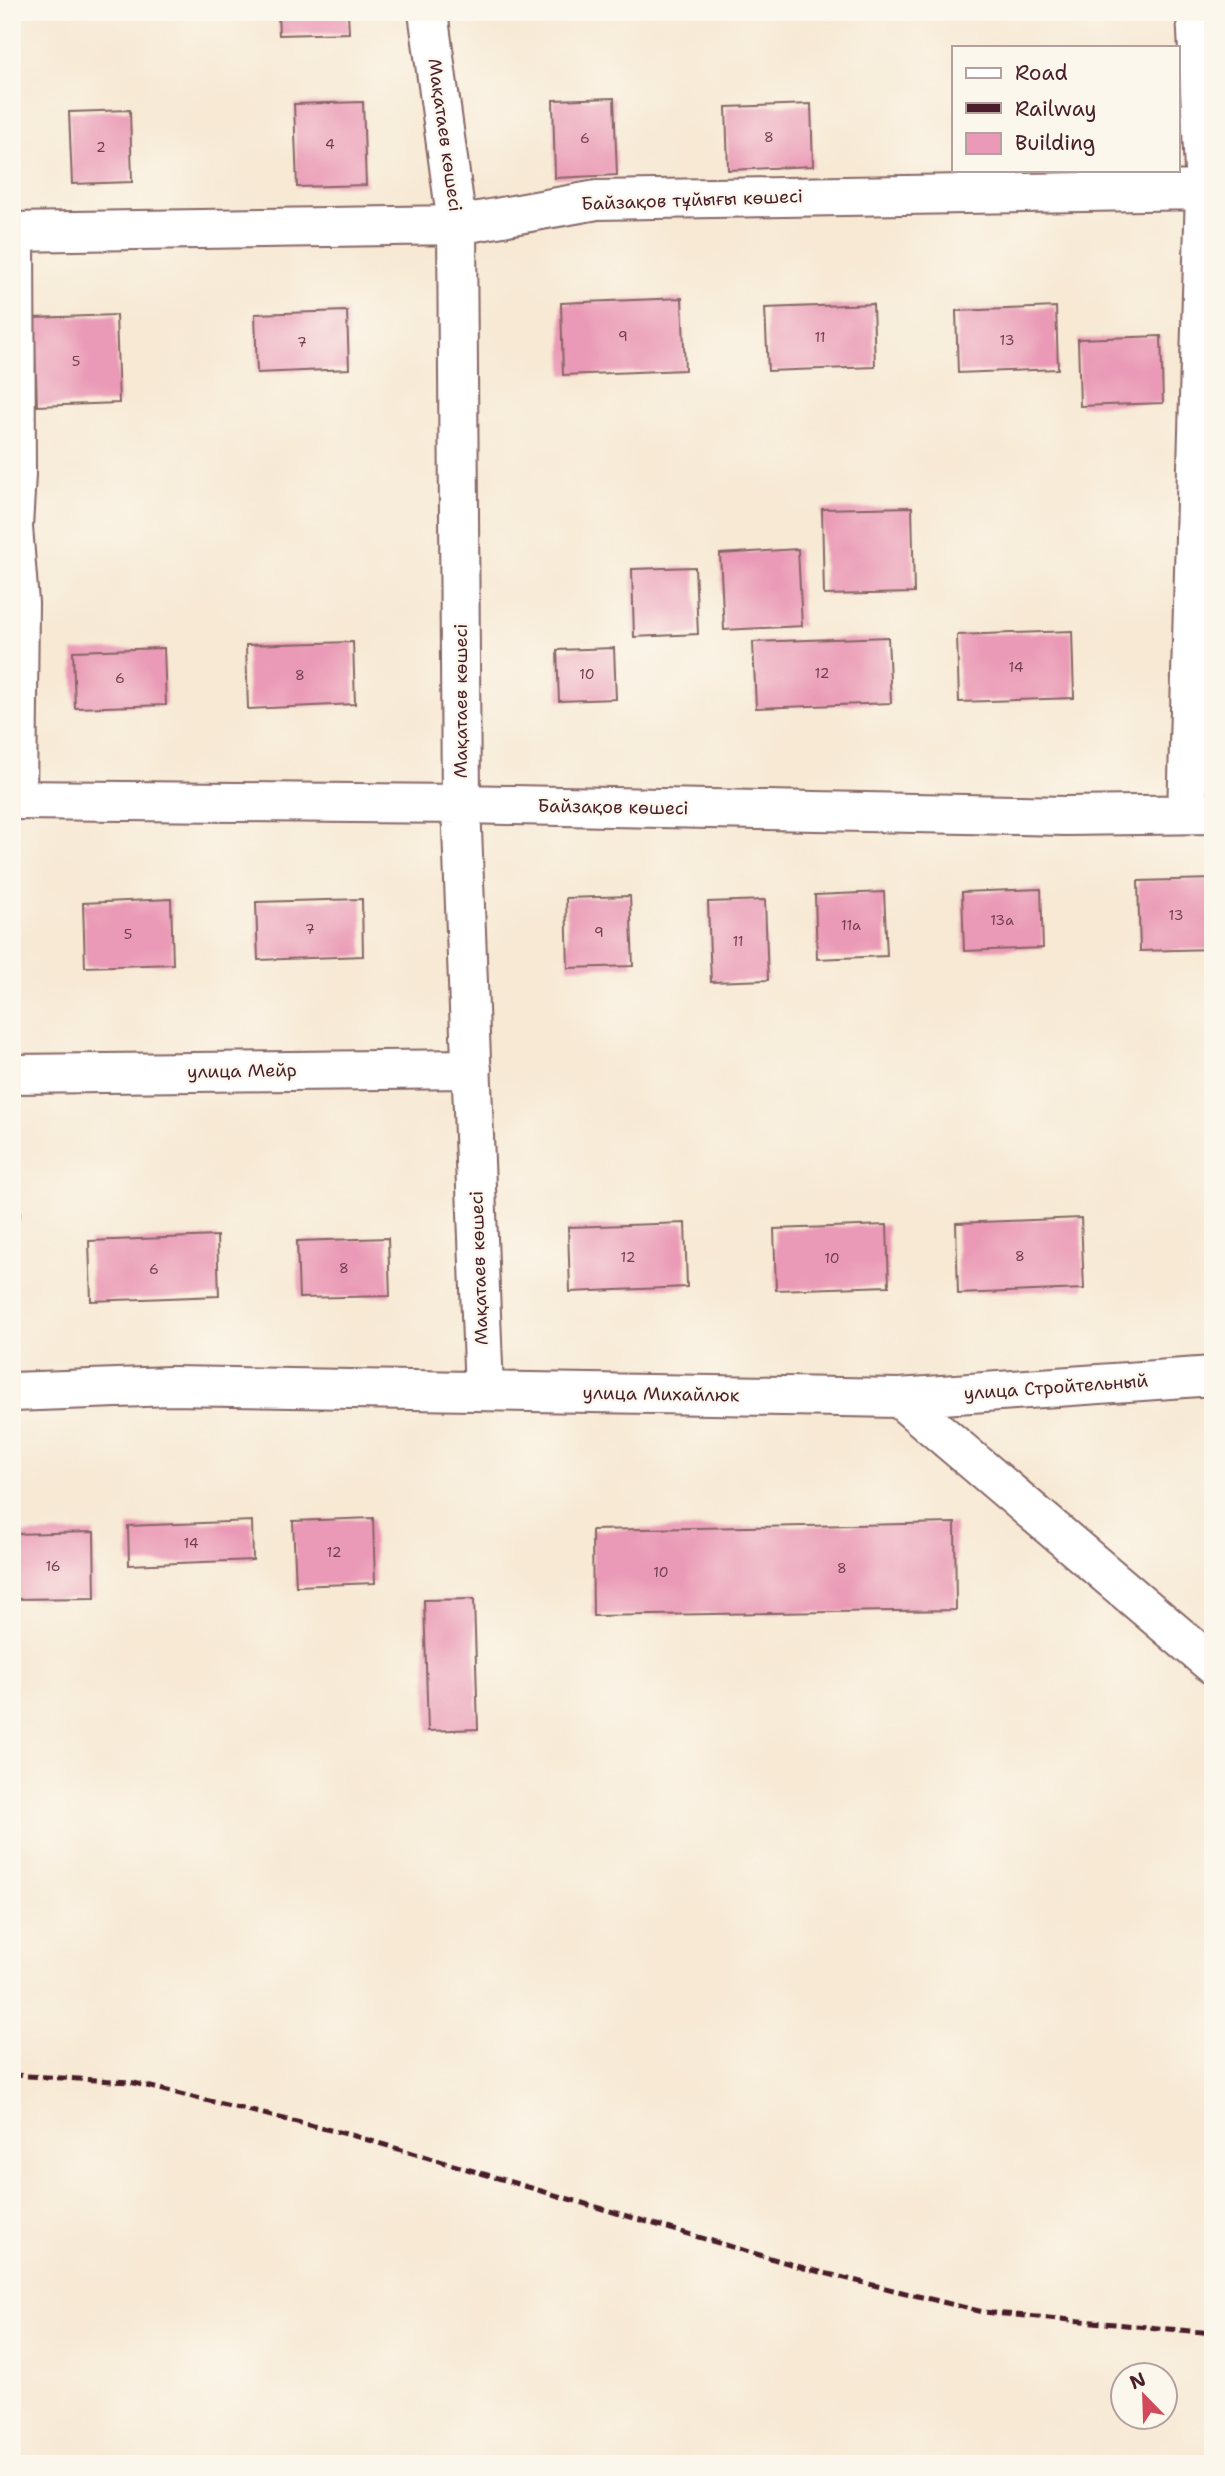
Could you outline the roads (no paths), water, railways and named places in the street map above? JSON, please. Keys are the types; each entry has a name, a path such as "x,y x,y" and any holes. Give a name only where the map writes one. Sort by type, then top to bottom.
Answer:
{"street":[{"name":"Мақатаев көшесі","path":"428,12 457,225 461,804 484,1391"},
{"path":"1196,12 1205,190 1200,814"},
{"name":"Байзақов тұйығы көшесі","path":"14,232 457,225 597,200 1205,190"},
{"path":"14,232 16,474 13,527 19,603 15,800"},
{"name":"Байзақов көшесі","path":"15,800 461,804 1052,815 1200,814"},
{"name":"улица Мейр","path":"12,1074 472,1069"},
{"name":"улица Стройтельный","path":"900,1398 1213,1376"},
{"name":"улица Михайлюк","path":"12,1392 170,1386 900,1398"},
{"path":"900,1398 1213,1665"}],"railway":[{"path":"12,2075 130,2082 351,2135 804,2268 983,2312 1213,2333"}]}
